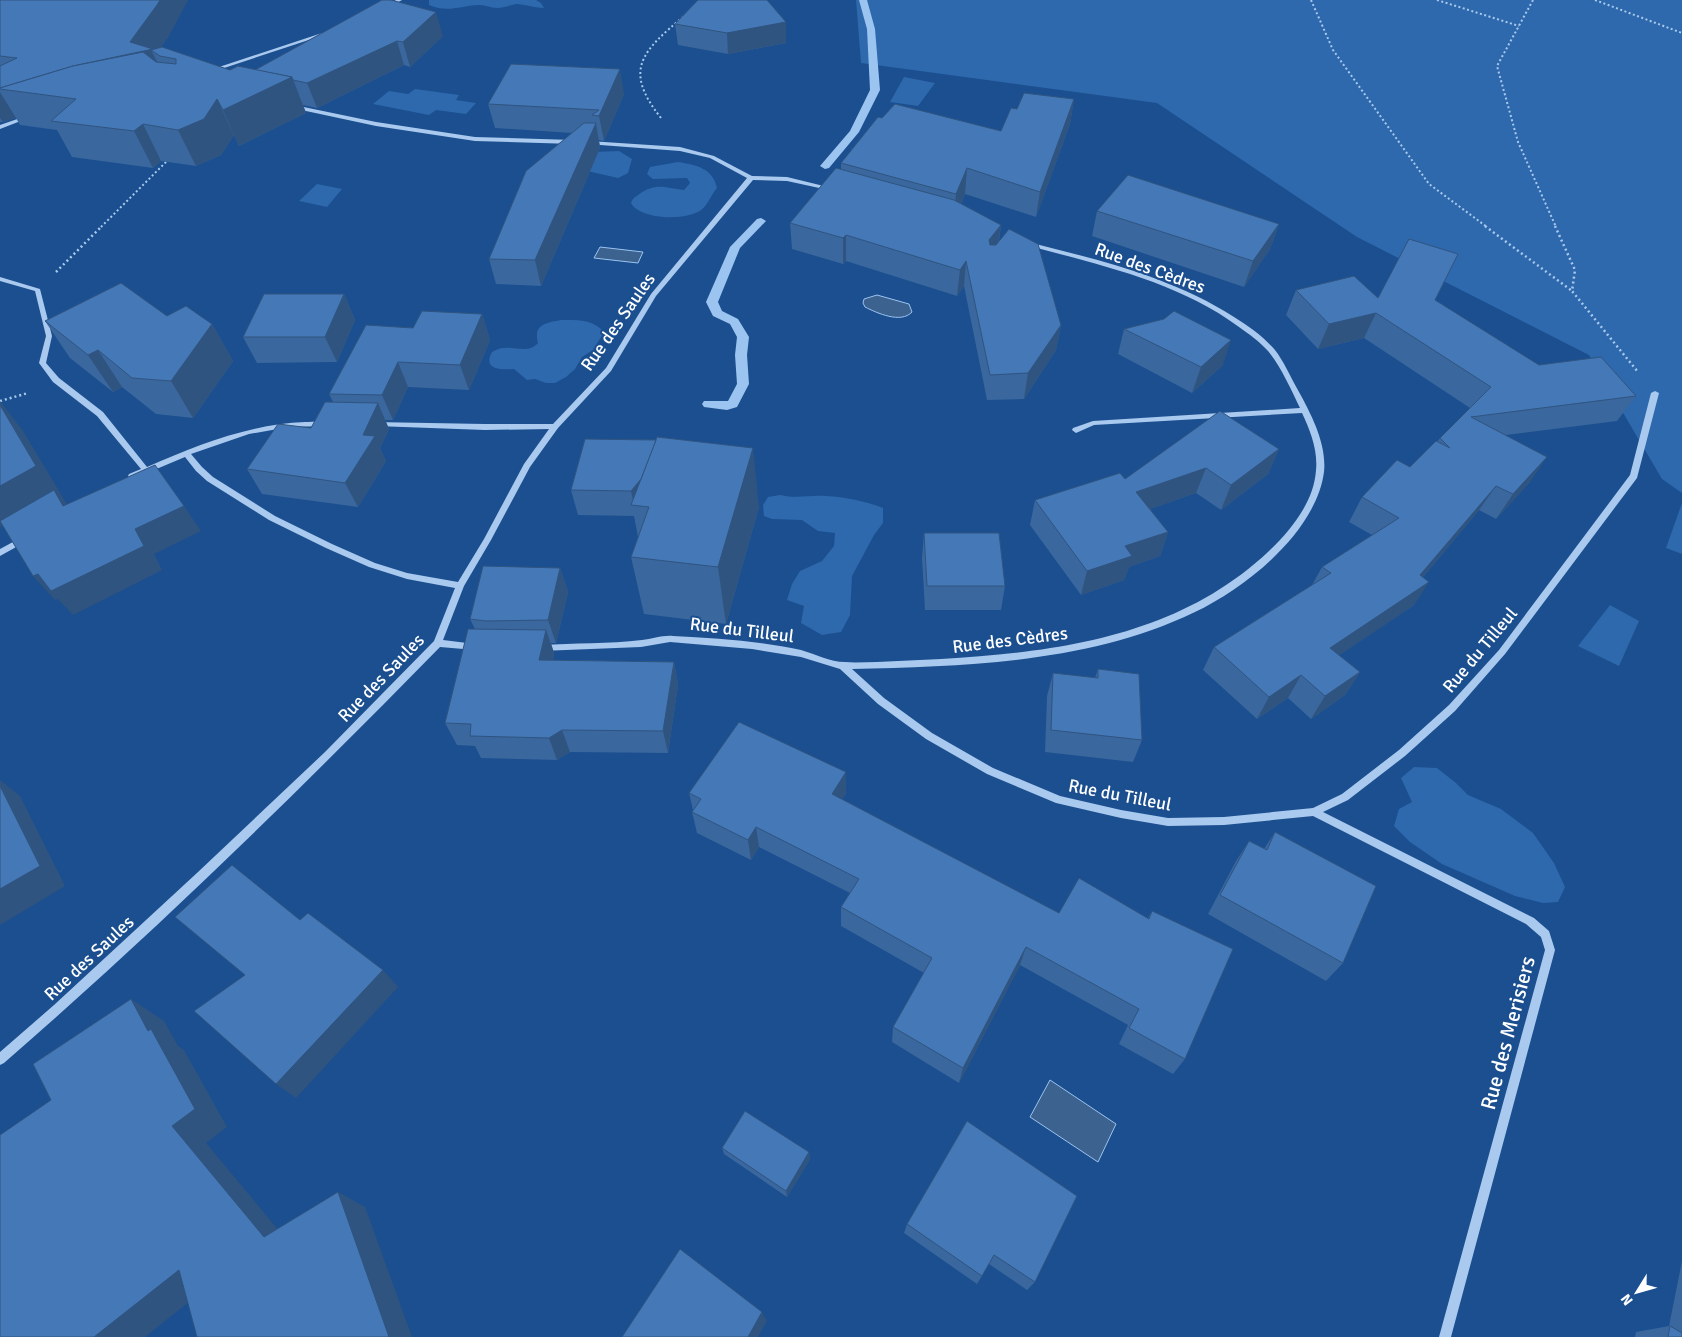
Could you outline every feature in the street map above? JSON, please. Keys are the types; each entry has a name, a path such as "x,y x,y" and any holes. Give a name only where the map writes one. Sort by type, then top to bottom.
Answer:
{"street":[{"path":"383,8 400,0"},
{"path":"205,73 329,32"},
{"path":"213,70 220,77"},
{"path":"290,106 376,124 475,139 680,149 712,157 751,178 787,179 844,192"},
{"path":"0,127 36,115"},
{"name":"Rue des Saules","path":"0,1059 58,1009 208,869 334,748 438,643 460,586 527,466 555,426 608,369 653,295 751,178"},
{"name":"Rue des Cèdres","path":"843,666 943,663 1020,657 1100,643 1148,628 1206,603 1249,575 1278,548 1304,515 1316,490 1320,471 1316,440 1306,410 1274,352 1234,320 1197,298 1140,276 1019,241"},
{"path":"0,279 38,290 48,336 42,362 48,371 100,414 145,469"},
{"name":"Rue du Tilleul","path":"534,648 641,644 670,639 752,646 801,654 843,666 882,701 929,736 990,771 1059,800 1168,822 1224,821 1314,812 1345,797 1402,753 1452,708 1502,652 1634,476 1655,393"},
{"path":"1076,430 1093,423 1306,410"},
{"path":"121,482 145,469 248,432 271,427 335,423"},
{"path":"365,424 485,427 555,426"},
{"path":"186,453 210,479 272,518 329,546 407,576 460,586"},
{"path":"0,553 32,534"},
{"path":"438,643 488,648"},
{"name":"Rue des Merisiers","path":"1314,812 1530,920 1545,934 1550,950 1445,1337"}],"path":[{"path":"1311,0 1333,50 1428,184 1572,291 1655,393"},
{"path":"1438,0 1519,26"},
{"path":"1534,0 1497,66 1518,142 1575,270 1572,291"},
{"path":"1595,0 1642,20 1682,33"},
{"path":"680,149 678,136 647,102 640,87 638,73 654,44 686,14"},
{"path":"38,290 171,157"},
{"path":"0,401 31,392"}],"shaded area":[{"path":"429,0 536,0 544,8 516,4 500,8 479,5 442,9 429,5"},
{"path":"856,0 1682,0 1682,493 1662,479 1589,355 1357,237 1157,103 861,63"},
{"path":"904,77 935,83 918,106 890,102"},
{"path":"415,89 459,95 456,100 476,103 466,114 436,110 429,115 373,104 389,91 408,94"},
{"path":"619,151 632,159 628,173 618,178 583,170 594,152"},
{"path":"678,162 703,169 712,176 717,188 708,203 694,214 675,217 653,216 636,209 631,203 633,199 650,188 660,187 684,190 690,183 687,178 653,179 647,174 650,167"},
{"path":"317,184 342,189 327,207 299,201"},
{"path":"600,247 643,252 638,263 594,258"},
{"path":"877,295 909,304 912,312 902,317 895,317 865,307 864,299"},
{"path":"561,320 590,322 604,332 593,350 582,357 575,369 566,377 555,383 546,383 535,379 527,380 514,369 499,369 491,366 490,358 492,352 505,348 528,349 533,347 538,343 537,332 539,328"},
{"path":"780,495 792,497 840,497 862,501 883,508 883,523 874,535 852,576 850,615 841,632 822,635 801,623 804,606 787,600 792,584 800,571 822,561 834,546 835,533 818,531 802,520 772,519 764,516 763,505 768,497"},
{"path":"1682,503 1682,554 1666,548"},
{"path":"1610,605 1639,621 1619,666 1578,646"},
{"path":"1414,767 1437,768 1468,795 1501,809 1533,833 1554,863 1565,887 1558,902 1543,903 1515,896 1442,864 1410,842 1394,826 1399,809 1412,802 1401,778"},
{"path":"1050,1080 1116,1124 1098,1162 1030,1117"}],"building":[{"path":"0,0 160,0 130,42 153,49 73,66 0,88 0,66 17,58 0,56"},
{"path":"382,0 391,0 436,12 403,42 397,41 307,83 293,80 292,77 255,70"},
{"path":"698,0 767,0 786,22 727,33 675,24"},
{"path":"162,47 230,70 238,66 292,77 223,110 217,99 204,119 178,130 143,124 134,131 51,121 76,99 0,89 73,66 143,52 156,62 176,64 176,59 160,56 151,50"},
{"path":"511,64 620,69 599,116 592,115 599,110 488,104"},
{"path":"1024,93 1074,99 1040,192 967,168 956,194 841,163 878,117 882,118 895,104 1001,131 1011,108 1017,109"},
{"path":"584,123 596,123 535,260 489,259 526,171"},
{"path":"836,168 954,200 1001,225 989,240 990,245 996,245 1009,229 1038,244 1061,325 1028,373 990,375 966,261 960,270 846,235 843,238 790,223"},
{"path":"1128,175 1279,224 1253,261 1097,211"},
{"path":"1409,239 1458,254 1435,300 1539,365 1601,357 1636,396 1471,417 1547,457 1513,494 1496,486 1420,575 1429,582 1330,648 1360,672 1325,696 1301,675 1269,697 1214,647 1331,573 1322,567 1399,518 1362,497 1397,460 1410,467 1436,441 1450,448 1440,438 1491,387 1376,313 1329,324 1296,290 1354,276 1378,298"},
{"path":"121,283 167,316 186,306 212,324 171,381 132,378 98,350 88,355 45,321"},
{"path":"264,294 344,294 325,337 243,337"},
{"path":"422,311 482,314 460,365 398,362 382,395 329,394 366,325 413,328"},
{"path":"1174,311 1231,340 1201,367 1124,329 1164,319"},
{"path":"325,402 378,403 363,435 375,436 345,483 247,469 278,424 311,428"},
{"path":"0,405 36,466 0,486"},
{"path":"1220,411 1279,449 1231,485 1206,468 1136,492 1168,532 1125,546 1132,556 1087,571 1035,500 1120,473 1125,479"},
{"path":"657,437 753,448 718,567 631,557 649,507 631,505"},
{"path":"585,439 656,440 641,479 631,491 571,490"},
{"path":"155,465 184,506 135,529 144,546 51,591 38,574 33,576 0,521 54,490 63,506"},
{"path":"924,533 999,533 1005,586 927,586"},
{"path":"483,566 560,568 548,620 486,621 470,619"},
{"path":"468,629 546,630 539,660 674,662 663,731 562,730 549,738 470,736 471,724 445,723"},
{"path":"1098,669 1139,674 1142,740 1051,730 1053,673 1098,678"},
{"path":"739,722 846,772 832,794 1059,913 1079,878 1149,919 1152,911 1233,949 1185,1059 1129,1028 1139,1009 1026,947 963,1068 893,1027 932,958 841,907 859,879 756,827 748,840 692,812 701,799 689,793"},
{"path":"0,786 40,866 0,889"},
{"path":"1275,832 1376,886 1343,963 1220,895 1249,841 1267,850"},
{"path":"232,865 300,920 308,913 383,970 276,1084 194,1011 245,975 175,917"},
{"path":"131,999 148,1031 151,1029 195,1109 172,1126 264,1237 338,1192 389,1337 197,1337 179,1270 94,1337 0,1337 0,1135 51,1100 33,1064"},
{"path":"745,1111 809,1152 786,1191 722,1148"},
{"path":"967,1121 1077,1196 1035,1282 994,1255 982,1276 907,1224"},
{"path":"680,1249 762,1312 748,1337 622,1337"},
{"path":"1670,1326 1682,1333 1682,1337 1668,1337"}],"waterway":[{"path":"825,166 854,132 875,90 871,29 863,0"},
{"path":"708,404 727,406 733,404 743,384 741,355 743,337 734,322 717,313 712,302 735,247 761,221"}]}
